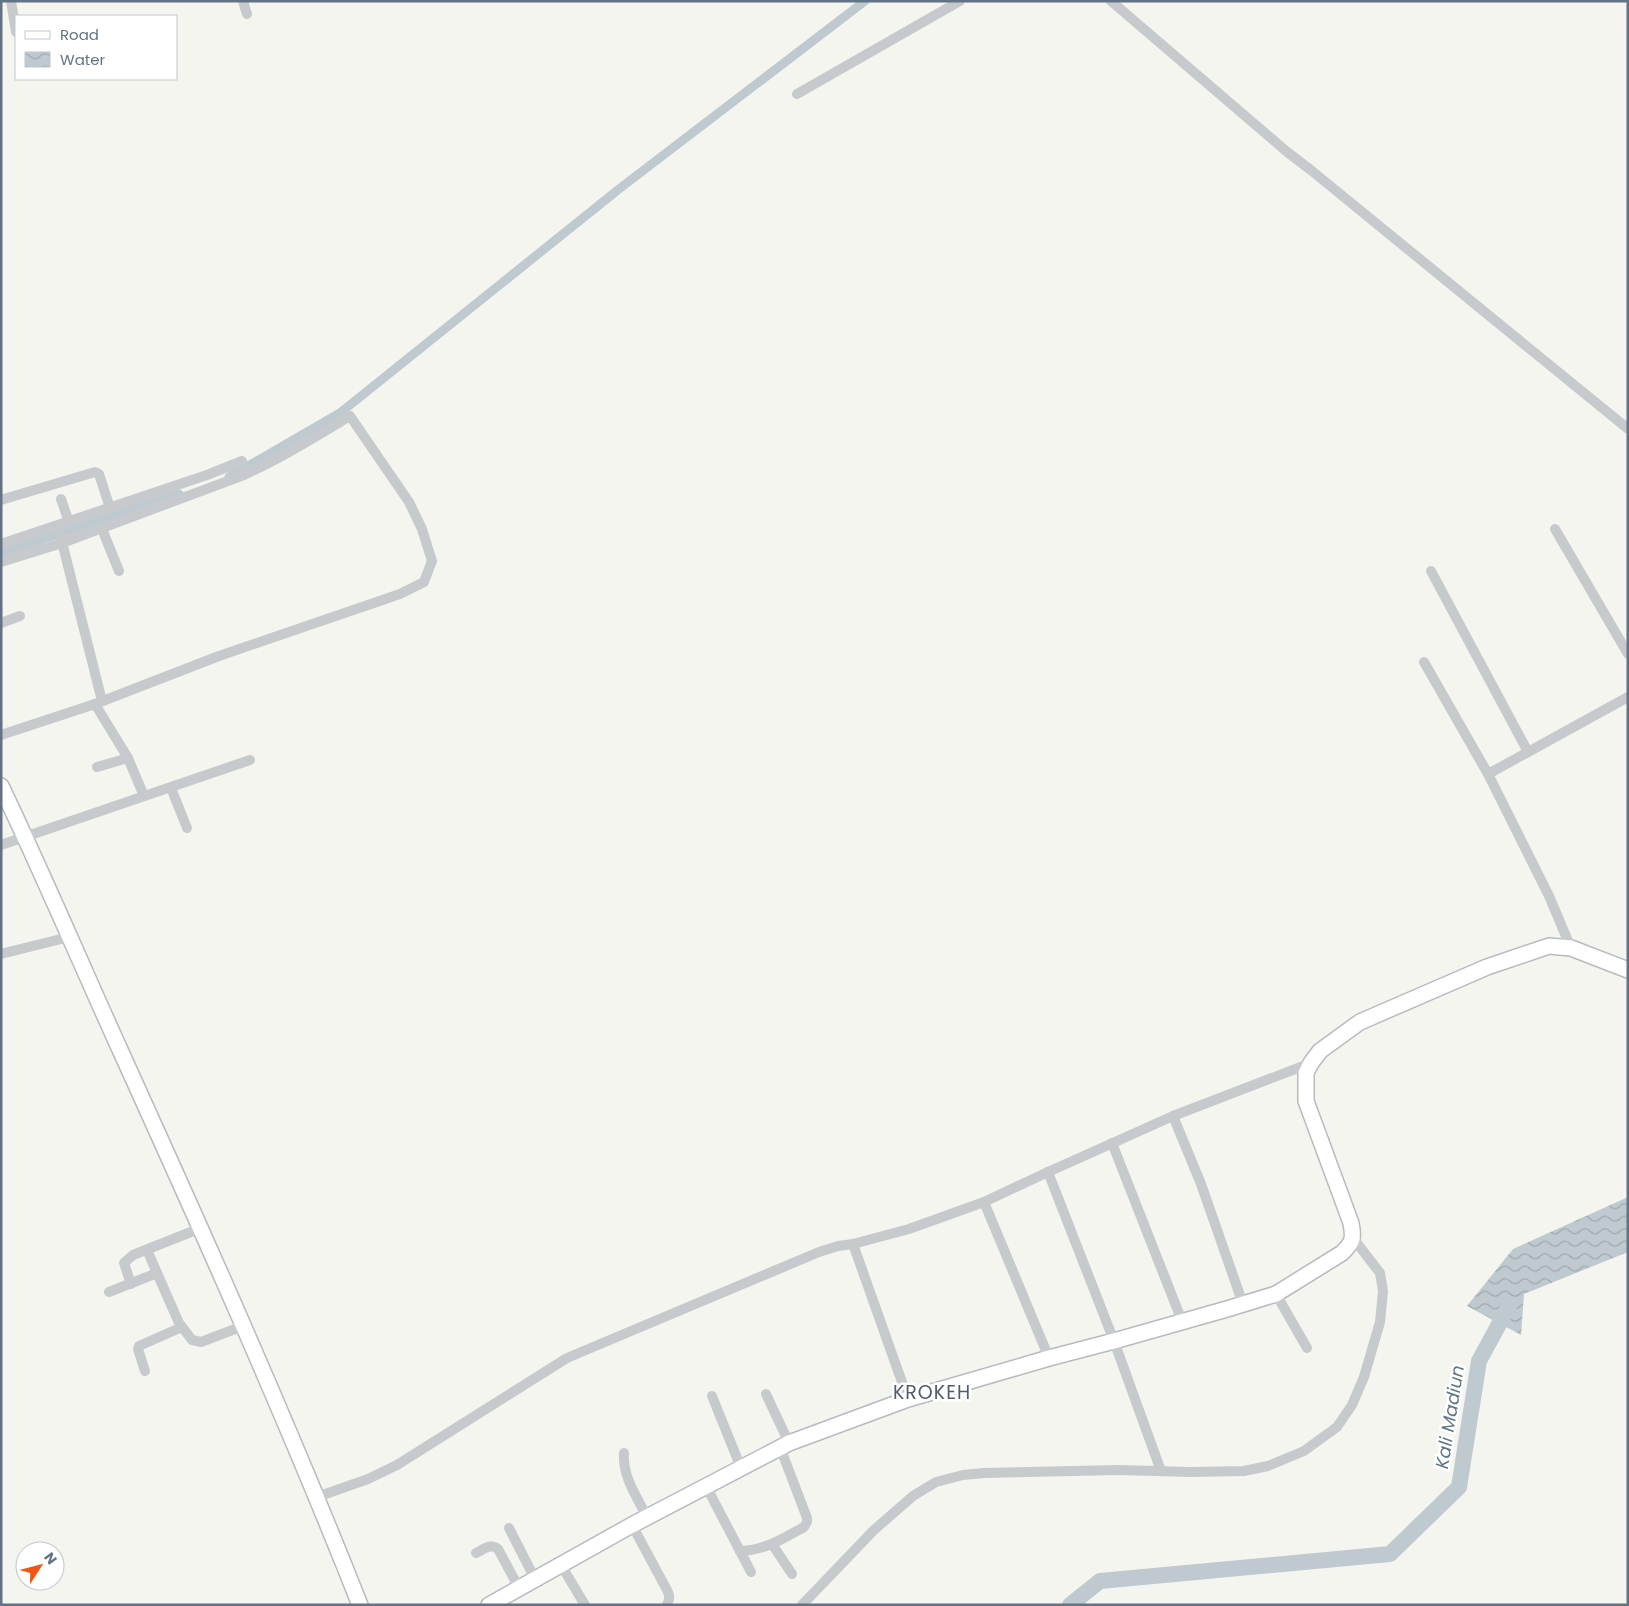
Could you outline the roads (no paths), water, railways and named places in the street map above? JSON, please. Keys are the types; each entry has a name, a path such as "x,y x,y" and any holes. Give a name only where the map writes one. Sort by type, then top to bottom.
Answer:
{"main road":[{"path":"1,786 26,837 69,937 201,1228 317,1498 360,1605"},
{"path":"489,1605 513,1596 535,1579 561,1564 784,1445 874,1410 908,1399 1276,1294 1342,1253 1351,1244 1353,1238 1351,1223 1306,1101 1306,1073 1311,1063 1329,1044 1360,1022 1486,967 1550,946 1571,948 1588,953 1628,970"}],"street":[{"path":"11,1 15,26"},
{"path":"243,1 247,14"},
{"path":"797,94 960,1"},
{"path":"1111,1 1286,151 1628,428"},
{"path":"1,562 62,544 244,475 270,463 350,416 409,502 422,529 432,560 424,582 400,594 219,656 99,702 1,735"},
{"path":"2,541 58,526 207,475 242,461"},
{"path":"1,500 95,472 99,474 110,508"},
{"path":"61,499 69,522"},
{"path":"58,526 99,702 128,758 144,796"},
{"path":"102,529 120,570"},
{"path":"1555,529 1628,654"},
{"path":"1431,571 1528,752"},
{"path":"1,623 20,616"},
{"path":"1424,662 1488,774 1549,896 1571,948"},
{"path":"1488,774 1628,697"},
{"path":"97,767 128,758"},
{"path":"1,845 250,760"},
{"path":"171,788 187,828"},
{"path":"1,954 69,937"},
{"path":"317,1498 368,1479 397,1465 567,1358 819,1252 909,1229 984,1202 1173,1116 1311,1063"},
{"path":"1173,1116 1201,1184 1243,1304"},
{"path":"1112,1143 1182,1321"},
{"path":"1048,1172 1114,1341 1160,1471"},
{"path":"984,1202 1049,1358"},
{"path":"131,1284 124,1263 133,1255 201,1228"},
{"path":"802,1605 874,1530 913,1496 936,1482 963,1475 984,1473 1119,1470 1244,1471 1268,1466 1304,1451 1337,1427 1357,1395 1380,1322 1383,1291 1380,1273 1353,1238"},
{"path":"853,1244 908,1399"},
{"path":"147,1250 182,1327 192,1340 201,1342 243,1326"},
{"path":"109,1292 157,1273"},
{"path":"1276,1294 1307,1348"},
{"path":"145,1371 138,1349 140,1346 182,1327"},
{"path":"740,1551 759,1550 804,1527 807,1522 784,1445 766,1394"},
{"path":"712,1396 741,1468"},
{"path":"624,1453 623,1463 626,1473 647,1517"},
{"path":"706,1486 751,1572"},
{"path":"632,1525 667,1590 670,1600 667,1605"},
{"path":"508,1528 535,1579"},
{"path":"772,1544 792,1574"},
{"path":"476,1553 491,1546 498,1550 513,1596"},
{"path":"561,1564 585,1605"}],"water":[{"path":"1628,1197 1628,1252 1524,1294 1521,1335 1467,1306 1513,1249"}],"waterway":[{"path":"229,477 340,413 619,189 865,1"},
{"path":"1,553 179,494"},
{"name":"Kali Madiun","path":"1070,1605 1100,1581 1390,1554 1459,1487 1479,1361 1510,1304"}],"district":[{"name":"KROKEH","path":"932,1392"}]}
